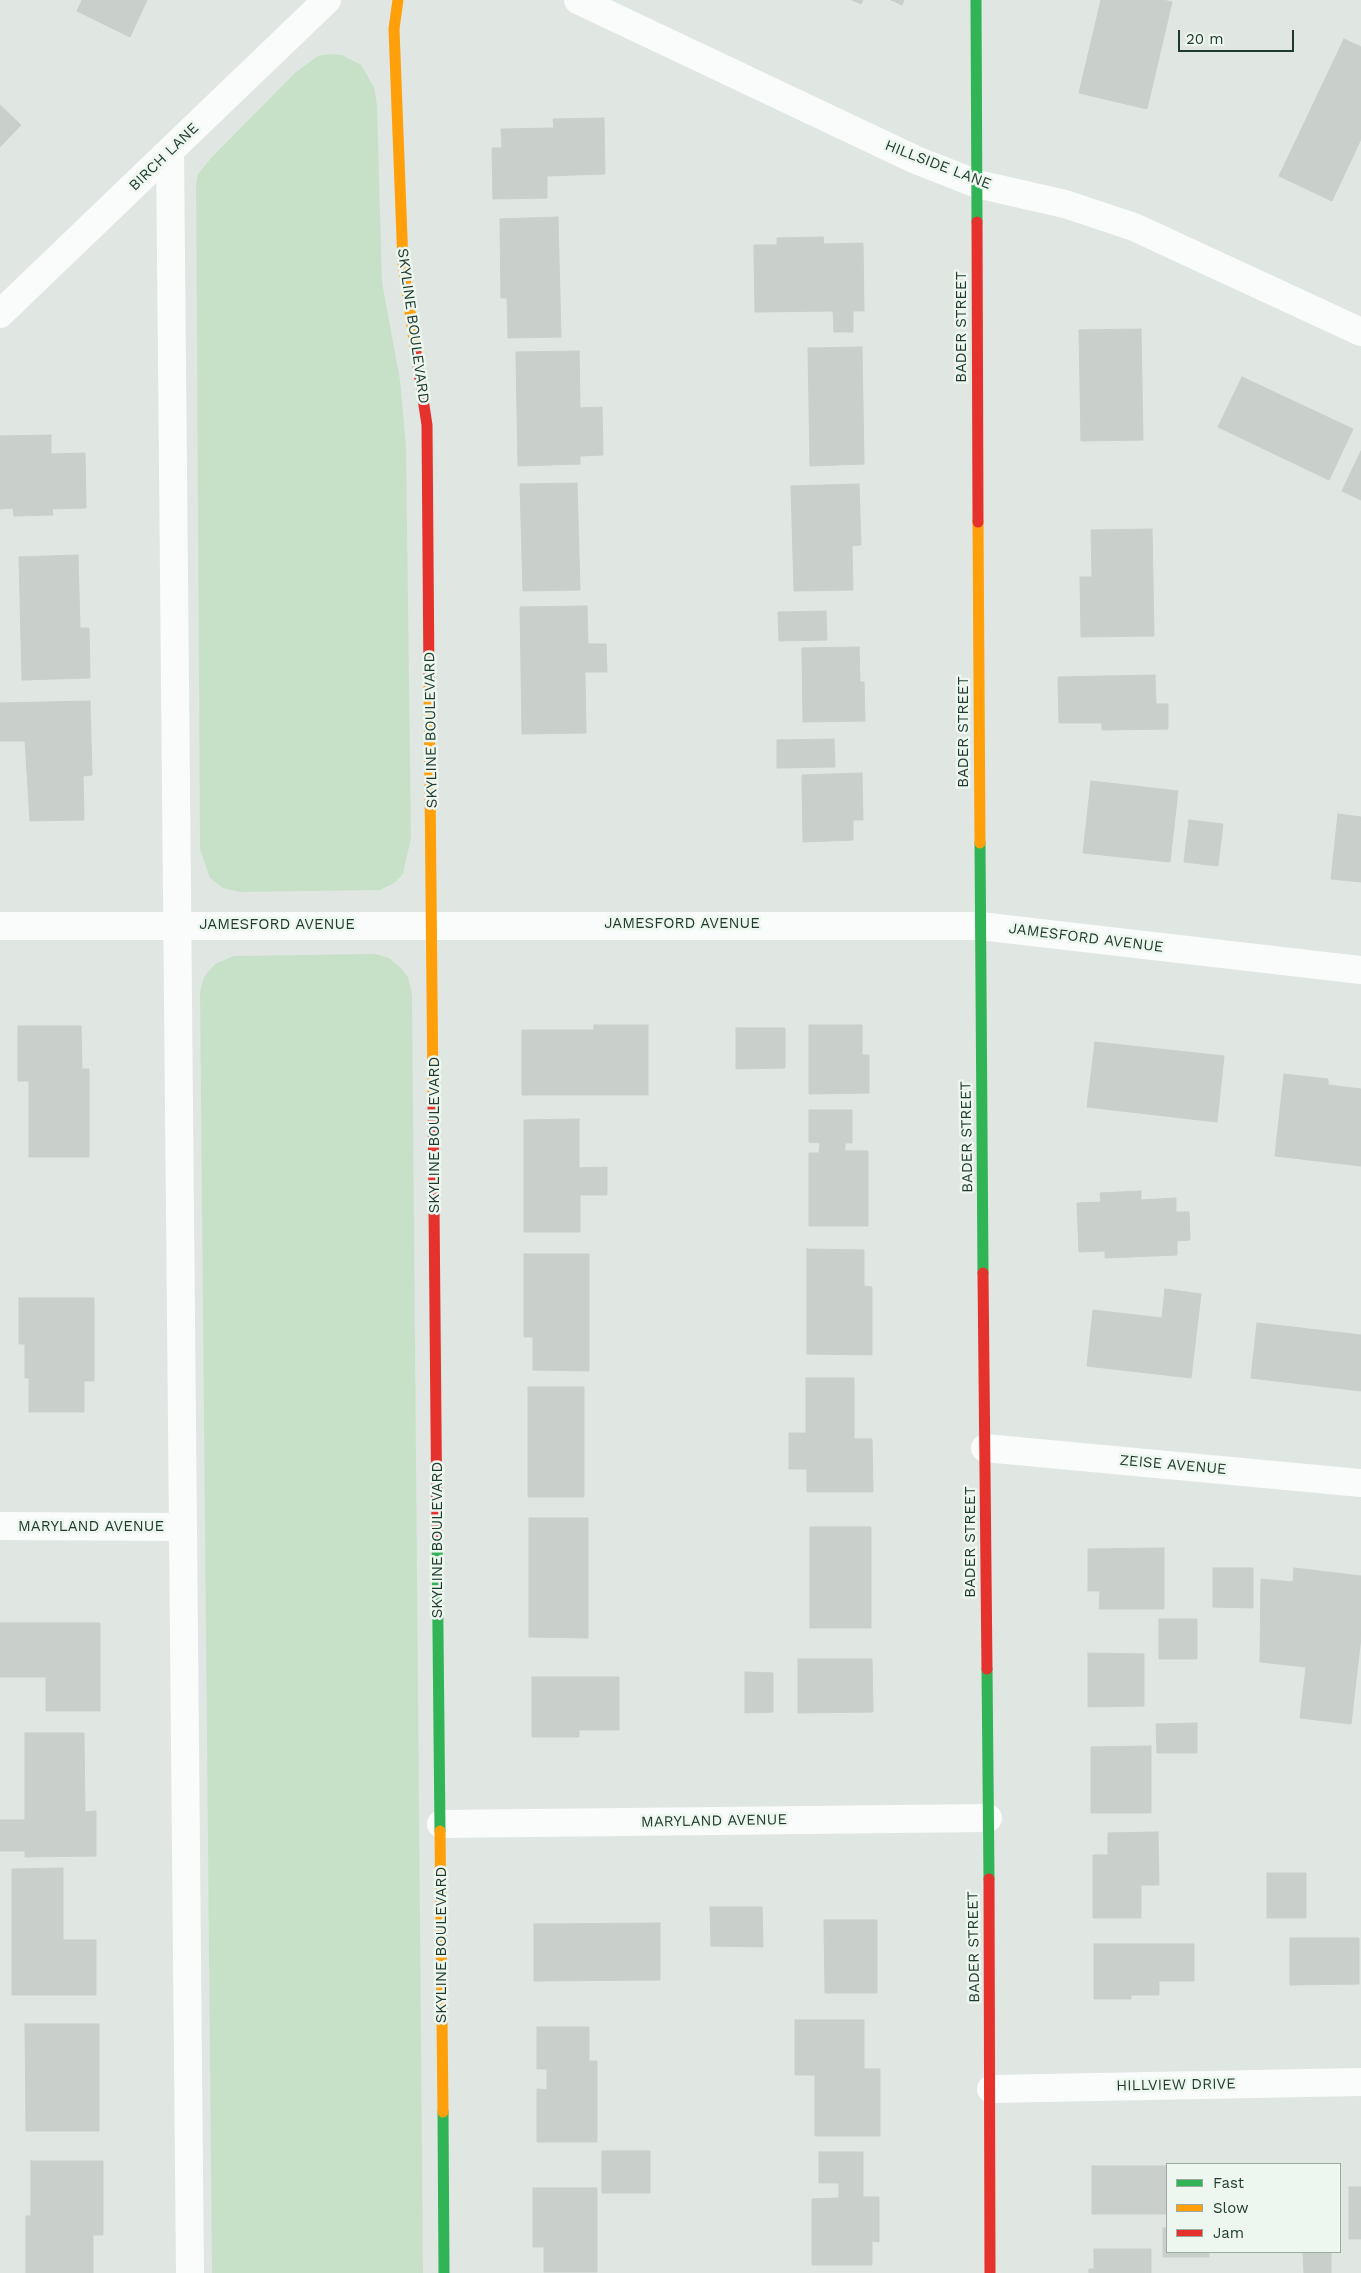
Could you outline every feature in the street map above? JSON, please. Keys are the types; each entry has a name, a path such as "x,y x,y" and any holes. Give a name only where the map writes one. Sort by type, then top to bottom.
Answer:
{"street":[{"name":"BIRCH LANE","path":"0,314 327,0"},
{"name":"SKYLINE BOULEVARD","path":"398,0 394,29 402,264 427,425 444,2273"},
{"name":"HILLSIDE LANE","path":"578,0 916,160 977,184 1065,204 1134,227 1361,332"},
{"name":"BADER STREET","path":"976,0 980,926 991,2089 990,2273"},
{"path":"170,150 190,2273"},
{"name":"JAMESFORD AVENUE","path":"0,926 980,926 1361,970"},
{"name":"ZEISE AVENUE","path":"985,1448 1361,1482"},
{"name":"MARYLAND AVENUE","path":"0,1526 182,1527"},
{"name":"MARYLAND AVENUE","path":"441,1824 988,1818"},
{"name":"HILLVIEW DRIVE","path":"991,2089 1361,2082"}],"green space":[{"path":"342,55 361,65 374,87 377,105 382,282 400,380 406,446 411,838 403,874 394,883 380,890 240,892 223,888 210,878 200,849 196,184 198,174 212,157 296,72 318,56"},
{"path":"375,954 389,958 401,968 408,977 412,995 423,2273 212,2273 200,992 204,977 215,964 234,956"}],"building":[{"path":"82,0 147,0 130,37 77,11"},
{"path":"852,0 863,0 861,4"},
{"path":"891,0 904,0 902,5"},
{"path":"1101,0 1163,0 1172,2 1147,109 1079,93"},
{"path":"1344,39 1361,47 1361,139 1332,201 1279,176"},
{"path":"0,105 21,125 0,147"},
{"path":"604,118 605,174 547,176 547,198 493,199 492,148 502,148 501,129 554,128 553,119"},
{"path":"558,217 561,337 508,338 507,298 501,298 500,219"},
{"path":"823,237 824,244 863,243 864,311 853,311 853,332 834,332 833,311 755,312 754,245 777,245 777,238"},
{"path":"1141,329 1143,440 1081,441 1079,330"},
{"path":"862,347 864,464 810,466 808,348"},
{"path":"579,351 580,408 602,407 603,455 580,456 580,464 518,466 516,352"},
{"path":"1242,377 1353,429 1329,480 1218,427"},
{"path":"51,435 51,454 85,453 86,508 52,509 53,515 14,516 13,508 0,509 0,436"},
{"path":"1361,451 1361,500 1342,491"},
{"path":"577,483 580,590 523,591 520,484"},
{"path":"859,484 861,545 852,546 853,590 794,591 791,486"},
{"path":"1152,529 1154,636 1081,637 1080,577 1092,577 1091,530"},
{"path":"78,555 80,628 89,628 90,678 22,680 19,557"},
{"path":"587,606 588,644 606,644 607,672 585,672 586,733 522,734 520,607"},
{"path":"826,611 827,640 779,641 778,612"},
{"path":"859,647 860,682 864,682 865,721 803,722 802,648"},
{"path":"1155,675 1156,704 1168,704 1168,729 1102,730 1102,723 1059,723 1058,677"},
{"path":"90,701 92,775 83,776 84,820 30,821 25,741 0,741 0,703"},
{"path":"834,739 835,767 777,768 777,740"},
{"path":"862,773 863,820 853,820 853,840 803,842 802,775"},
{"path":"1091,781 1178,791 1170,862 1083,853"},
{"path":"1338,814 1361,817 1361,882 1331,879"},
{"path":"1189,820 1223,824 1218,866 1184,862"},
{"path":"594,1025 648,1025 648,1095 522,1095 522,1030 594,1030"},
{"path":"809,1025 862,1025 862,1055 869,1055 869,1093 809,1094"},
{"path":"18,1026 81,1026 82,1069 89,1069 89,1157 29,1157 29,1081 18,1081"},
{"path":"736,1028 785,1028 785,1068 736,1069"},
{"path":"1095,1042 1224,1056 1217,1122 1087,1107"},
{"path":"1284,1074 1328,1079 1328,1085 1361,1089 1361,1166 1275,1156"},
{"path":"809,1110 852,1110 852,1143 845,1143 845,1151 868,1151 868,1226 809,1226 809,1153 819,1153 820,1143 809,1142"},
{"path":"579,1119 579,1168 607,1167 607,1195 580,1195 580,1232 524,1232 524,1120"},
{"path":"1141,1191 1141,1200 1176,1198 1176,1212 1189,1212 1190,1240 1177,1241 1177,1255 1105,1258 1105,1251 1079,1252 1077,1203 1101,1202 1100,1193"},
{"path":"807,1249 864,1250 864,1286 872,1287 872,1355 807,1354"},
{"path":"524,1254 589,1254 589,1371 533,1370 533,1337 524,1337"},
{"path":"1165,1289 1201,1294 1191,1378 1087,1366 1093,1310 1162,1318"},
{"path":"19,1298 94,1298 94,1381 84,1381 84,1412 29,1412 29,1378 25,1378 25,1344 19,1344"},
{"path":"1257,1323 1361,1335 1361,1391 1251,1378"},
{"path":"806,1378 854,1378 854,1439 872,1439 873,1492 807,1492 807,1469 789,1469 789,1433 806,1433"},
{"path":"528,1387 584,1387 584,1497 528,1497"},
{"path":"529,1518 588,1518 588,1638 529,1637"},
{"path":"810,1527 871,1527 871,1628 810,1628"},
{"path":"1164,1548 1164,1609 1099,1609 1100,1591 1088,1591 1088,1549"},
{"path":"1213,1568 1253,1568 1253,1608 1213,1607"},
{"path":"1294,1568 1361,1576 1361,1637 1351,1724 1300,1718 1306,1667 1260,1662 1261,1579 1293,1582"},
{"path":"1159,1619 1197,1619 1197,1659 1159,1659"},
{"path":"0,1623 100,1623 100,1711 46,1711 46,1677 0,1677"},
{"path":"1088,1653 1144,1654 1144,1706 1088,1707"},
{"path":"798,1659 872,1659 873,1712 798,1713"},
{"path":"745,1672 773,1673 773,1712 745,1713"},
{"path":"532,1677 619,1677 619,1730 579,1730 579,1737 532,1737"},
{"path":"1197,1723 1197,1753 1157,1753 1156,1724"},
{"path":"25,1733 84,1733 85,1812 96,1811 96,1856 25,1857 25,1851 0,1851 0,1820 25,1820"},
{"path":"1151,1746 1151,1813 1091,1813 1091,1747"},
{"path":"1158,1832 1159,1885 1141,1885 1141,1918 1093,1918 1093,1855 1108,1855 1108,1833"},
{"path":"63,1868 63,1940 96,1940 96,1995 12,1995 12,1869"},
{"path":"1267,1873 1306,1873 1306,1918 1267,1918"},
{"path":"710,1907 762,1907 763,1947 711,1946"},
{"path":"824,1920 877,1920 877,1993 825,1993"},
{"path":"660,1923 660,1980 534,1981 534,1924"},
{"path":"1290,1938 1359,1938 1359,1984 1290,1985"},
{"path":"1094,1944 1194,1944 1194,1981 1159,1981 1159,1995 1131,1995 1131,1999 1094,1999"},
{"path":"795,2020 864,2020 864,2069 880,2069 880,2136 815,2136 815,2075 795,2075"},
{"path":"25,2024 99,2024 99,2131 26,2131"},
{"path":"537,2027 589,2027 589,2061 597,2061 597,2142 537,2142 537,2089 547,2090 547,2069 537,2069"},
{"path":"602,2151 650,2151 650,2193 602,2193"},
{"path":"819,2152 863,2152 863,2197 879,2197 879,2242 872,2241 872,2265 812,2265 812,2199 839,2198 839,2183 819,2183"},
{"path":"31,2161 103,2161 103,2235 93,2235 93,2273 26,2273 26,2216 31,2216"},
{"path":"1092,2166 1166,2166 1166,2214 1092,2214"},
{"path":"1349,2187 1361,2187 1361,2239 1349,2239"},
{"path":"533,2188 597,2188 597,2272 544,2272 544,2247 533,2247"},
{"path":"1163,2228 1166,2228 1166,2253 1209,2253 1209,2257 1163,2257"},
{"path":"1094,2249 1151,2249 1151,2273 1089,2273 1089,2269 1094,2269"},
{"path":"1303,2253 1331,2253 1331,2273 1304,2273"}],"traffic: fast":[{"path":"976,0 977,222"},
{"path":"980,843 983,1273"},
{"path":"437,1533 440,1831"},
{"path":"987,1669 989,1879"},
{"path":"443,2112 444,2273"}],"traffic: slow":[{"path":"398,0 394,29 403,264 416,353"},
{"path":"978,522 980,843"},
{"path":"429,680 433,1097"},
{"path":"440,1831 443,2112"}],"traffic: jam":[{"path":"977,222 978,522"},
{"path":"416,353 427,425 429,680"},
{"path":"433,1097 437,1533"},
{"path":"983,1273 987,1669"},
{"path":"989,1879 990,2273"}]}
